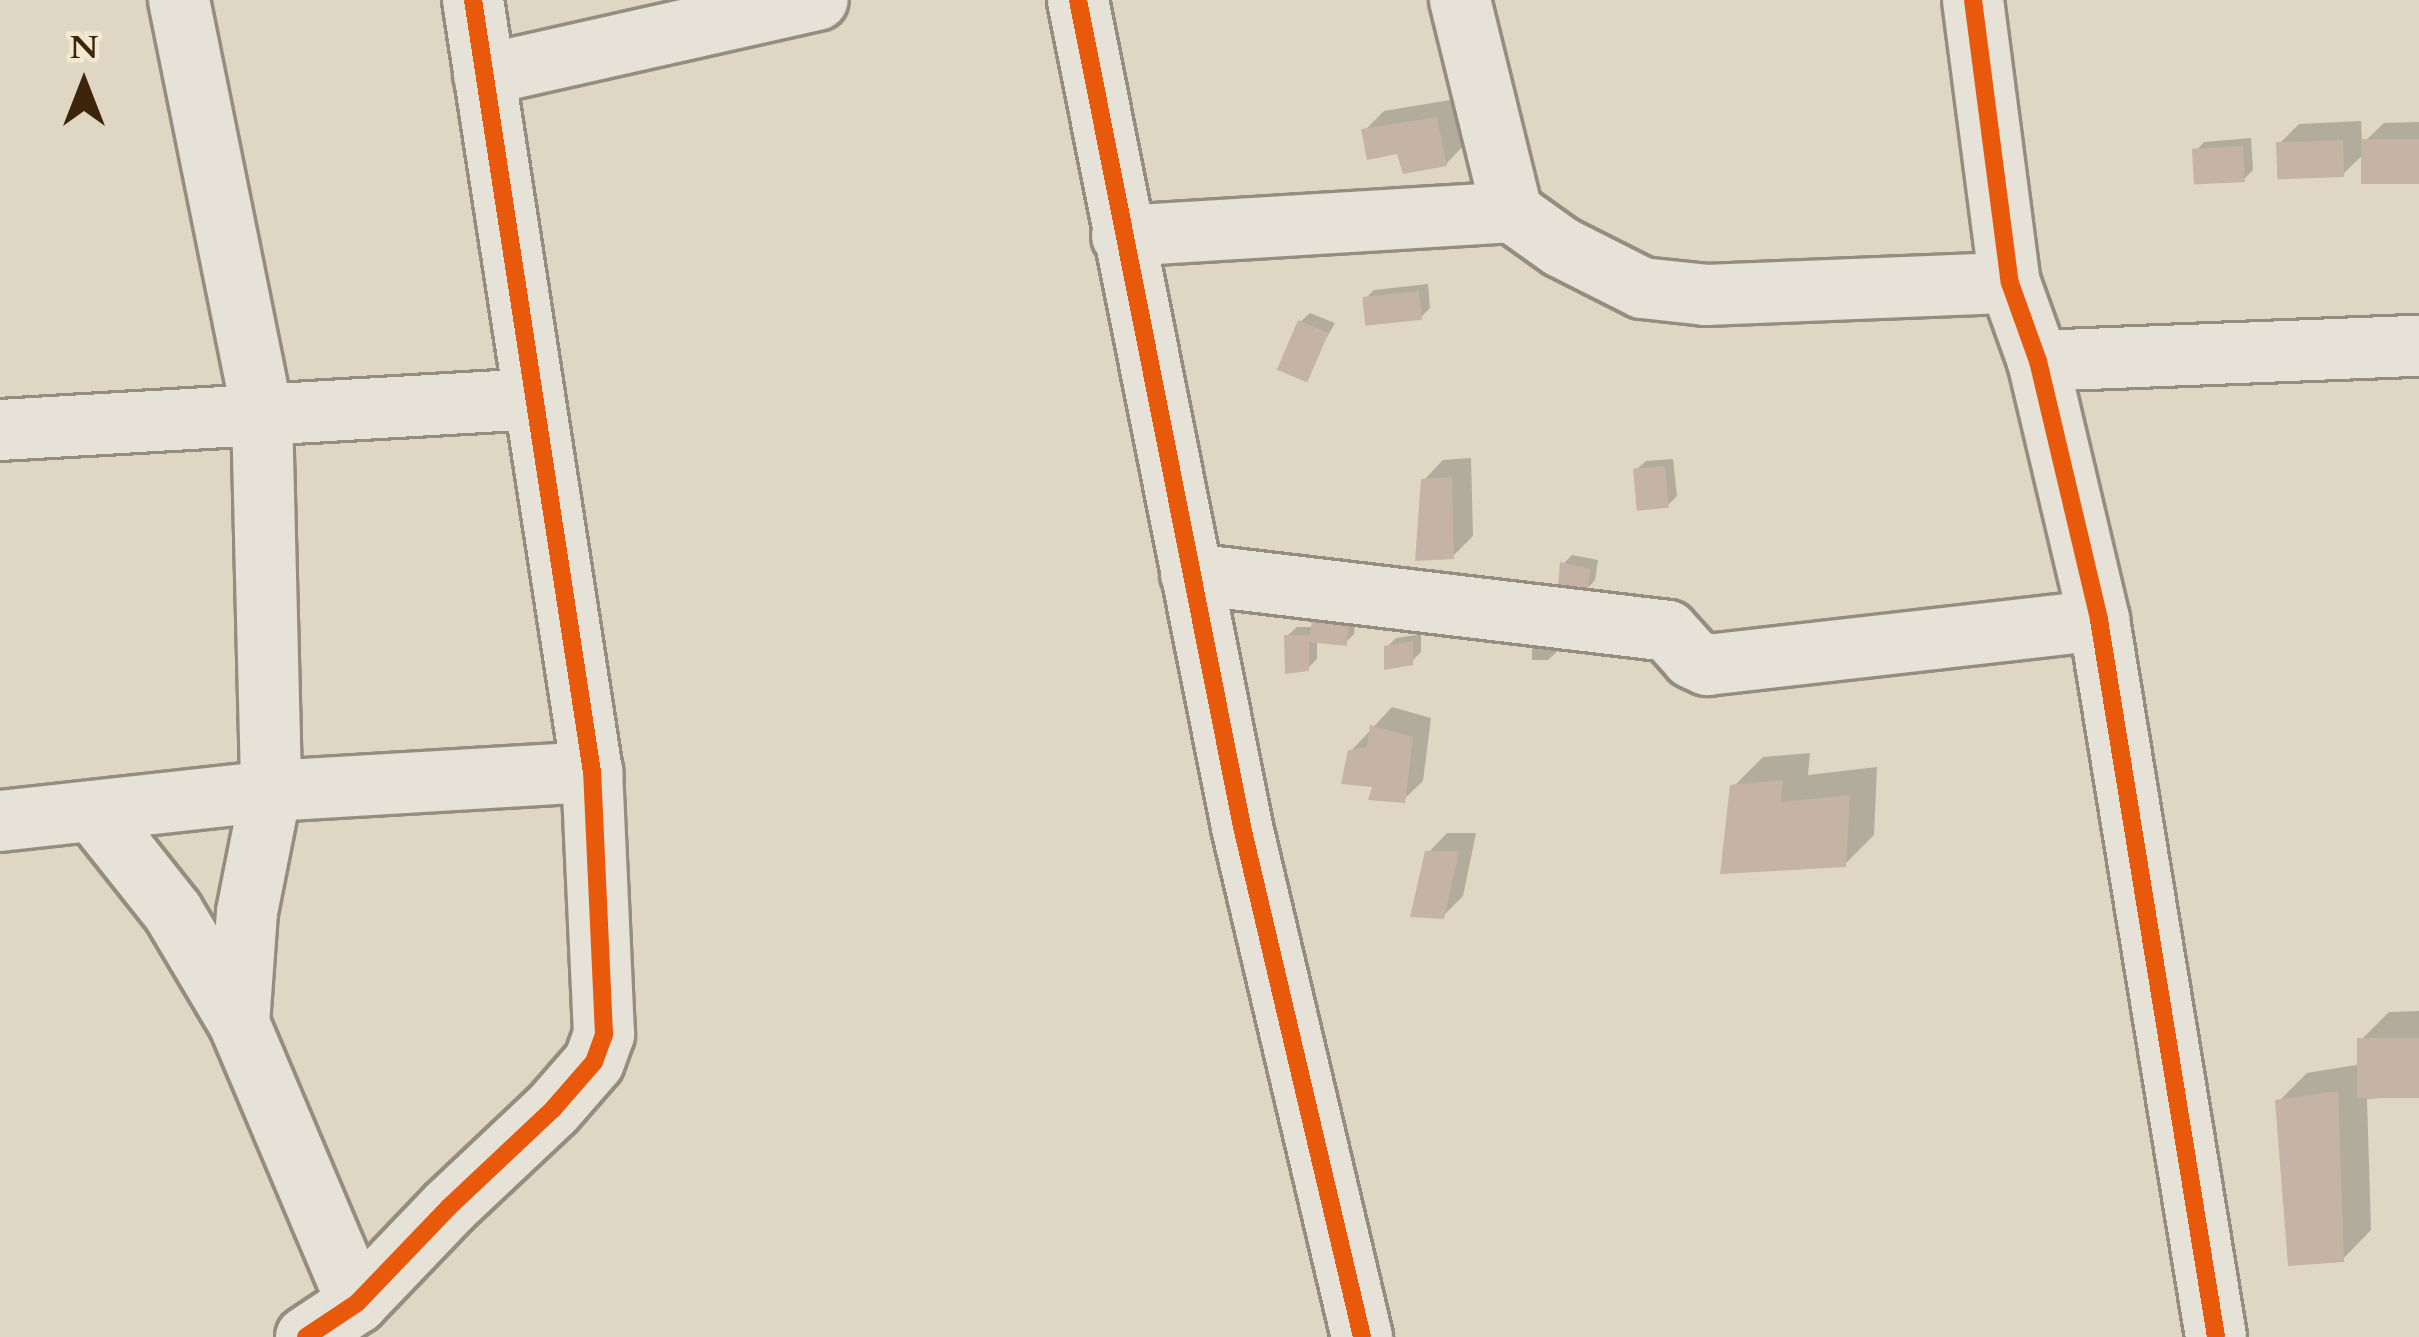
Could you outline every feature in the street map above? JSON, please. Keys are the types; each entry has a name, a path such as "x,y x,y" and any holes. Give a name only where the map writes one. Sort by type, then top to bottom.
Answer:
{"street":[{"path":"179,0 262,413 271,791 247,912 239,1023"},
{"path":"306,1337 357,1303 594,1062 606,1006 592,772 473,0"},
{"path":"484,75 818,0"},
{"path":"1078,0 1242,827 1362,1337"},
{"path":"1460,0 1513,212"},
{"path":"1972,0 2010,283 2038,361 2099,620 2216,1337"},
{"path":"1122,236 1513,212 1561,247 1642,288 1706,295 2010,283"},
{"path":"2038,361 2419,346"},
{"path":"0,430 534,399"},
{"path":"1191,574 1668,631 1692,658 1707,665 2099,620"},
{"path":"0,821 271,791 592,772"},
{"path":"93,811 172,912 239,1023 357,1303"}],"building":[{"path":"1437,117 1447,166 1403,174 1397,154 1367,160 1361,129"},
{"path":"2361,139 2419,139 2419,184 2361,184"},
{"path":"2343,140 2344,177 2277,179 2276,142"},
{"path":"2243,146 2245,182 2194,185 2192,149"},
{"path":"1419,291 1422,320 1365,326 1362,297"},
{"path":"1298,320 1328,333 1307,383 1277,370"},
{"path":"1665,466 1669,508 1637,511 1633,469"},
{"path":"1452,477 1454,559 1415,561 1421,479"},
{"path":"1560,562 1591,569 1587,593 1558,588"},
{"path":"1312,618 1348,618 1347,646 1309,642 1309,671 1285,674 1284,635 1310,635"},
{"path":"1413,641 1413,665 1384,670 1384,646"},
{"path":"1370,725 1413,737 1405,803 1368,800 1372,787 1341,784 1348,750 1367,747"},
{"path":"1783,780 1781,802 1850,795 1846,867 1720,874 1730,785"},
{"path":"1425,851 1459,851 1444,919 1410,917"},
{"path":"2357,1038 2419,1038 2419,1098 2357,1098"},
{"path":"2338,1091 2344,1262 2288,1266 2275,1100"}],"cycle path":[{"path":"306,1337 357,1303 553,1109 594,1062 604,1034 592,772 473,0"},
{"path":"1078,0 1242,827 1362,1337"},
{"path":"1973,0 2010,283 2038,361 2099,620 2216,1337"}]}
